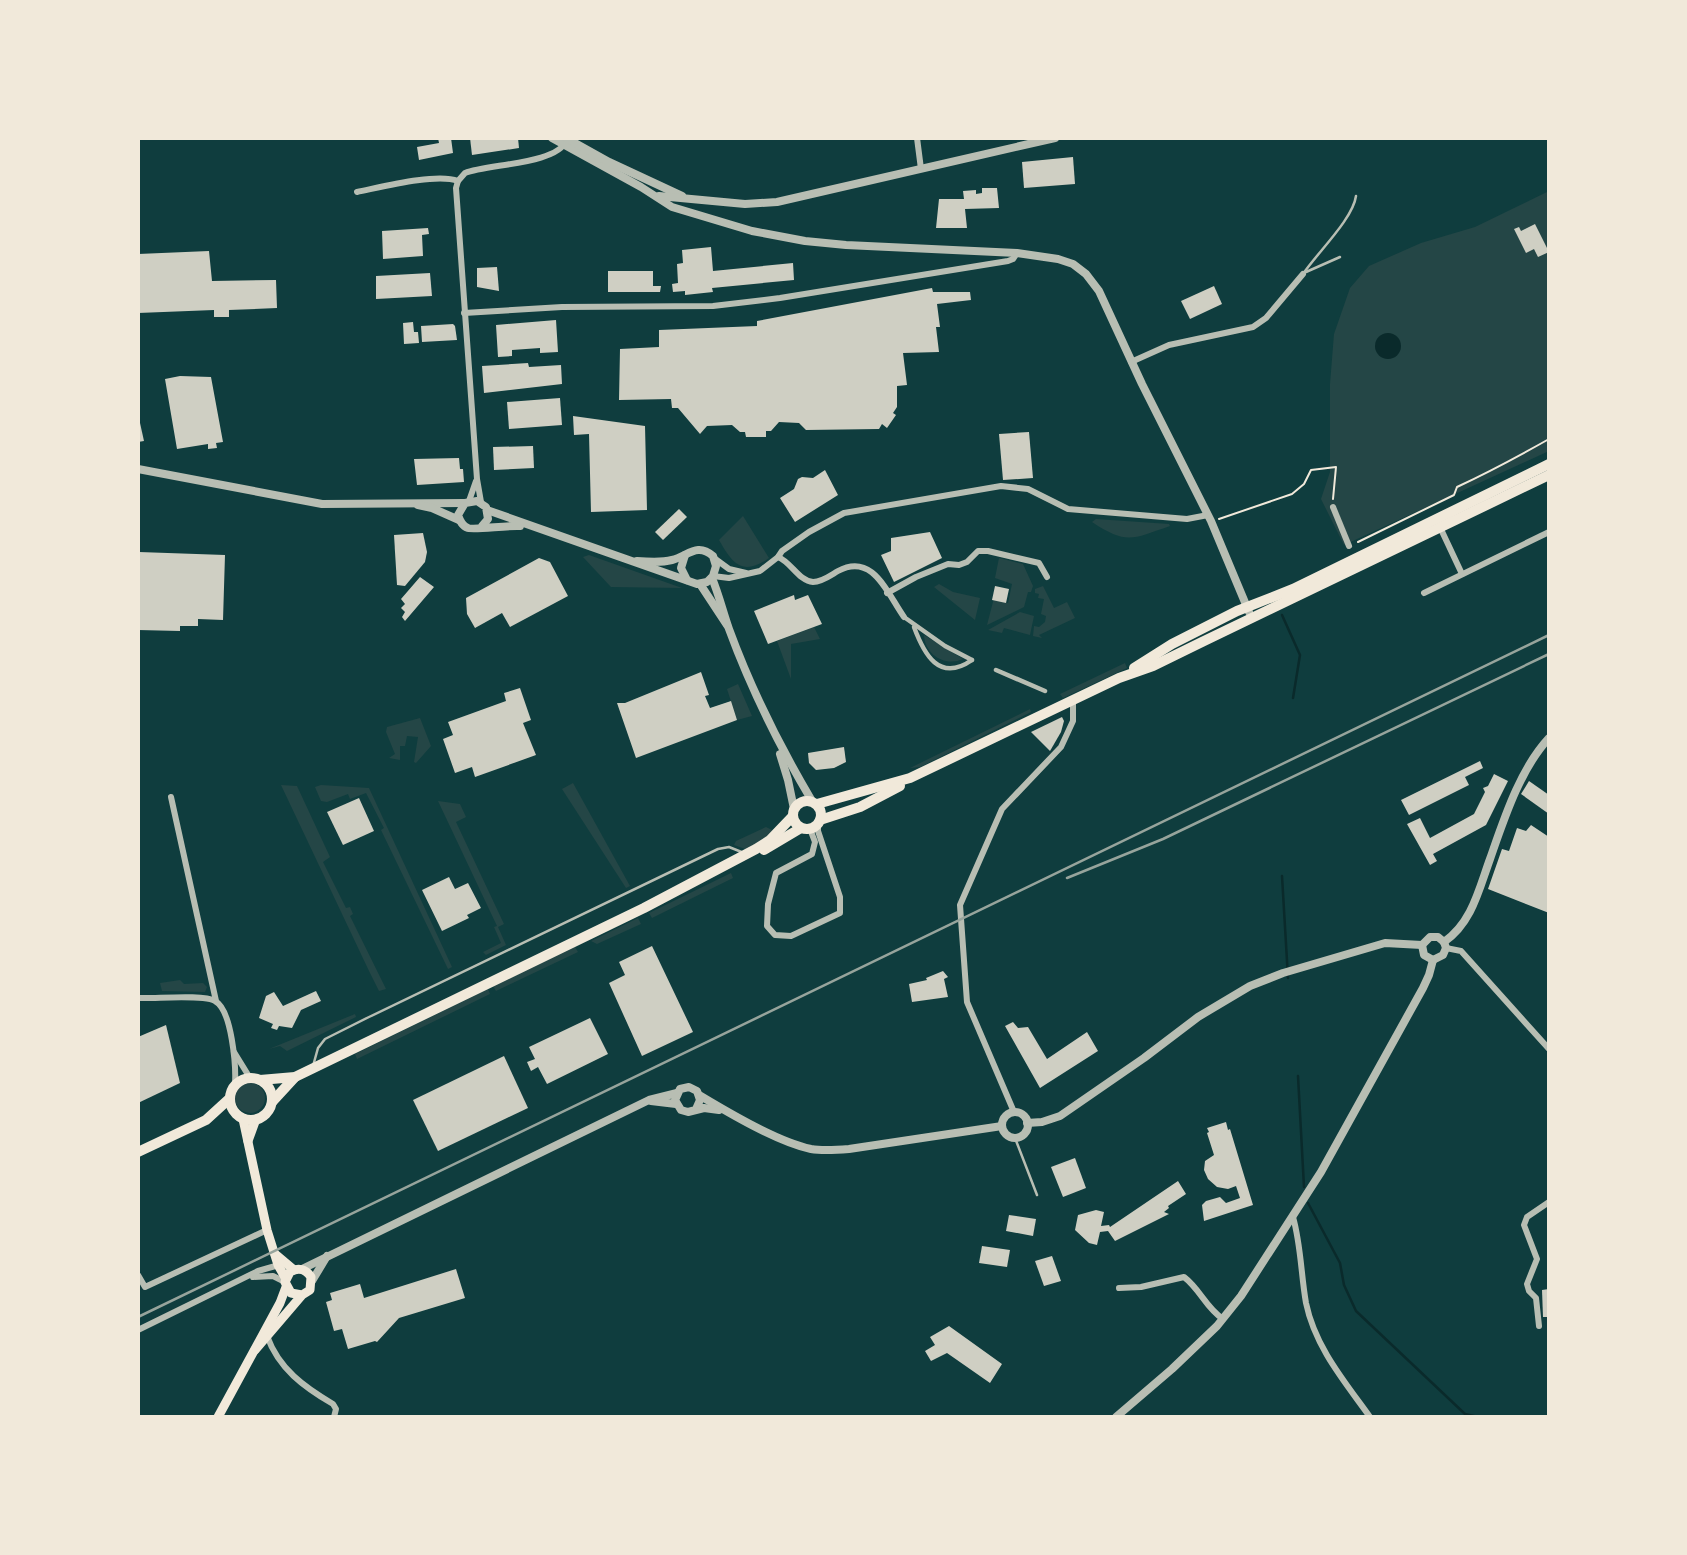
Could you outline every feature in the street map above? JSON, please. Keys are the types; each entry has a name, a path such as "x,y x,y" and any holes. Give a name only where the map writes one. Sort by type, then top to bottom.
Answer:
{"main road":[{"path":"1119,678 1153,666 1246,621 1549,464"},
{"path":"644,908 665,901 812,825 860,807 910,778 1073,701 1119,678 1172,644 1248,607 1549,475"},
{"path":"206,1120 240,1117 256,1119 266,1113 272,1102 295,1077 644,908 747,854 769,840 801,802 814,803 910,778"},
{"path":"812,825 821,812 814,803"},
{"path":"793,813 812,825"},
{"path":"138,1152 206,1120 229,1099 235,1084 255,1079 295,1077"},
{"path":"255,1079 271,1091 272,1102"},
{"path":"229,1099 230,1105 240,1117 248,1143 267,1230 275,1254 290,1267 309,1273 313,1281 310,1290 302,1295 255,1350"},
{"path":"248,1143 256,1119"},
{"path":"218,1417 255,1350 286,1283 290,1267"},
{"path":"286,1283 294,1295 302,1295"}],"street":[{"path":"552,138 684,198 691,214"},
{"path":"917,138 921,169"},
{"path":"656,196 732,203 769,203 1055,138"},
{"path":"482,526 488,519 487,510 481,502 477,479 456,194 458,181 471,171 557,153 565,142"},
{"path":"565,142 672,207 752,231 805,241 1017,253 1068,261 1086,274 1099,292 1219,539 1248,607 1246,621"},
{"path":"357,191 436,178 458,181"},
{"path":"464,313 562,307 713,306 780,298 1008,261 1017,253"},
{"path":"1131,362 1169,345 1253,327 1266,318 1303,274"},
{"path":"138,469 322,505 481,502"},
{"path":"459,520 459,510 467,502 477,479"},
{"path":"700,584 713,577 729,578 760,571 809,532 844,513 1001,486 1028,489 1068,509 1210,520"},
{"path":"409,503 432,508 459,520 471,529 482,526 528,526"},
{"path":"1333,507 1349,546"},
{"path":"487,510 700,584 715,597"},
{"path":"1438,523 1462,574"},
{"path":"1424,593 1549,532"},
{"path":"638,561 663,562 701,549 736,572 751,574"},
{"path":"887,593 947,564 967,562 978,551 1039,563 1047,577"},
{"path":"685,555 681,568 687,580"},
{"path":"778,557 789,563 800,575 816,582 849,565 856,564 870,569 904,617 945,646 972,660 957,668 936,664 922,648 915,626"},
{"path":"714,558 715,597 721,612 791,766 814,803"},
{"path":"996,670 1045,691"},
{"path":"1014,1112 1004,1118 1002,1126 1006,1135 1015,1138 1024,1133 1027,1124 1023,1115 1014,1112 967,1002 960,905 1002,809 1061,747 1073,721 1073,701"},
{"path":"768,718 788,780 793,813"},
{"path":"1433,960 1444,955 1445,945 1472,909 1508,809 1538,752 1549,738"},
{"path":"171,797 216,1001 227,1020 233,1049 235,1084"},
{"path":"812,825 818,831 840,897 839,913 791,936 775,936 767,926 773,881 776,873 812,854 815,842 812,825"},
{"path":"1027,1124 1060,1116 1144,1059 1204,1013 1250,986 1287,972 1385,943 1422,945 1430,937 1438,937 1445,945 1461,951 1549,1049"},
{"path":"1422,945 1424,955 1433,960"},
{"path":"1116,1417 1172,1369 1223,1319 1253,1278 1321,1172 1423,988 1433,960"},
{"path":"138,998 205,998 216,1001"},
{"path":"233,1049 255,1079"},
{"path":"138,1331 258,1271 290,1267 328,1255 649,1100 677,1093 685,1087 726,1111 811,1149 830,1151 1002,1126"},
{"path":"676,1104 677,1093"},
{"path":"696,1109 699,1095"},
{"path":"649,1100 676,1104 685,1112 696,1109 726,1111"},
{"path":"1539,1326 1536,1298 1529,1291 1527,1284 1537,1259 1524,1225 1527,1217 1549,1202"},
{"path":"1293,1217 1306,1304 1318,1340 1370,1417"},
{"path":"138,1275 145,1287 267,1230"},
{"path":"313,1281 328,1255"},
{"path":"244,1279 273,1276 286,1283"},
{"path":"1119,1288 1141,1287 1184,1277 1192,1283 1212,1311 1223,1319"},
{"path":"267,1336 276,1356 297,1381 333,1404 336,1409 334,1417"}],"lane":[{"path":"1303,274 1345,218 1355,203 1356,195"},
{"path":"1303,274 1340,257"},
{"path":"312,1069 318,1048 325,1039 369,1017 718,849 729,847 747,854"},
{"path":"1015,1138 1037,1195"}],"path":[{"path":"1349,546 1454,495 1457,487 1498,468 1549,439"},
{"path":"1210,520 1292,494 1299,489 1311,470 1336,467 1333,507"}],"shaded area":[{"path":"1549,191 1549,451 1344,545 1321,499 1330,472 1330,384 1334,334 1350,288 1369,266 1421,243 1475,227"},
{"path":"1388,333 1397,337 1401,346 1397,355 1388,359 1379,355 1375,346 1379,337"},
{"path":"743,516 769,558 760,564 745,567 733,561 719,540"},
{"path":"1096,519 1170,526 1130,538 1114,534 1092,522"},
{"path":"589,555 682,588 611,587 583,557"},
{"path":"999,558 1023,564 1033,586 1031,592 1028,592 1024,607 987,625 994,598 1008,603 1012,584 995,578"},
{"path":"939,584 953,592 980,598 975,620 934,587"},
{"path":"1043,586 1054,608 1067,602 1075,618 1039,635 1042,638 1033,636 1034,626 1039,627 1045,622 1046,616 1041,614 1044,599 1038,598 1039,594 1035,593 1035,589"},
{"path":"1020,612 1034,616 1030,635 1004,628 1002,633 988,630"},
{"path":"814,627 820,639 791,644 791,679 777,641"},
{"path":"924,635 963,659 949,661 937,658 928,648"},
{"path":"1125,663 1127,668 1063,698 1060,694"},
{"path":"738,684 752,716 737,720 727,689"},
{"path":"1030,709 1031,712 920,767 910,768"},
{"path":"420,718 431,746 416,763 418,737 407,736 405,746 400,746 400,760 389,758 395,754 386,732 387,727"},
{"path":"573,783 630,886 626,888 562,789"},
{"path":"281,785 297,786 330,857 323,862 346,908 350,907 353,914 350,916 386,989 379,991"},
{"path":"321,785 369,788 452,967 448,969 366,793 350,799 348,794 327,802 321,801 315,787"},
{"path":"438,801 460,804 466,817 456,822 504,924 498,927 506,945 486,955 483,952 501,943 494,927 497,926"},
{"path":"766,827 772,830 772,834 748,850 734,845 736,841"},
{"path":"731,873 733,878 652,918 649,913"},
{"path":"638,918 641,924 597,944 591,941"},
{"path":"575,947 578,952 496,991 493,986"},
{"path":"180,980 184,984 203,983 207,987 205,992 162,991 160,983"},
{"path":"488,989 490,994 357,1059 355,1054"},
{"path":"355,1014 356,1017 287,1051 280,1046 269,1049"},
{"path":"250,1083 256,1084 264,1092 264,1104 256,1112 250,1113 244,1112 236,1104 235,1098 236,1092 244,1084"}],"building":[{"path":"438,138 451,138 453,153 419,160 417,147 439,143"},
{"path":"470,138 518,138 519,148 472,155"},
{"path":"1073,157 1075,184 1024,188 1022,162"},
{"path":"982,188 997,188 999,208 965,209 967,228 936,228 939,199 964,199 963,191 976,190 976,194 982,193"},
{"path":"1535,224 1549,252 1538,257 1534,249 1526,253 1514,229 1519,227 1521,231"},
{"path":"428,228 429,234 422,235 423,256 383,259 382,231"},
{"path":"711,247 713,271 793,263 794,280 712,288 713,292 685,295 685,291 673,292 672,284 678,283 677,264 683,263 682,250"},
{"path":"209,251 212,281 276,280 277,308 229,310 229,317 214,317 214,310 138,313 138,254"},
{"path":"497,267 499,291 477,287 477,268"},
{"path":"608,271 653,271 653,286 661,286 660,292 608,292"},
{"path":"430,273 432,296 376,299 376,276"},
{"path":"1214,286 1222,304 1190,319 1181,301"},
{"path":"932,288 933,292 970,292 971,300 937,304 939,352 903,353 907,385 897,386 897,407 893,413 896,415 887,428 882,424 879,429 806,430 799,423 779,422 771,431 766,431 766,437 746,437 745,432 740,432 732,425 707,426 700,434 678,408 672,408 671,399 619,400 620,349 659,347 659,330 757,326 757,321"},
{"path":"556,320 558,352 540,353 540,348 512,350 512,356 498,357 496,325"},
{"path":"413,322 419,343 404,344 403,323"},
{"path":"453,324 457,340 422,342 421,326"},
{"path":"528,363 529,367 561,365 562,384 484,393 482,366"},
{"path":"180,376 211,377 223,442 216,443 217,448 208,449 208,444 177,449 165,379"},
{"path":"560,398 562,425 509,429 507,402"},
{"path":"138,414 144,441 138,442"},
{"path":"573,416 645,426 647,510 591,512 589,434 574,435"},
{"path":"1029,432 1033,478 1003,480 999,434"},
{"path":"533,446 534,468 494,470 493,447"},
{"path":"459,458 464,482 417,485 414,459"},
{"path":"825,470 838,495 795,522 780,498 794,489 798,479 813,478"},
{"path":"679,509 687,517 663,540 655,532"},
{"path":"930,532 942,558 894,582 881,555 891,551 891,538"},
{"path":"423,533 427,552 425,562 405,586 397,585 394,535"},
{"path":"139,552 225,555 223,620 198,619 198,626 180,626 180,631 138,630"},
{"path":"539,558 550,562 568,596 510,627 502,613 475,628 467,614 466,598"},
{"path":"420,577 434,587 405,621 402,617 405,612 401,608 405,604 401,599"},
{"path":"995,586 1009,589 1006,603 992,600"},
{"path":"794,595 795,600 808,595 822,624 768,644 754,611"},
{"path":"701,672 709,695 705,696 710,708 731,701 737,720 636,758 617,703 625,703"},
{"path":"520,688 531,720 523,723 536,755 475,777 472,767 455,773 443,739 453,735 448,722 506,701 504,693"},
{"path":"1062,717 1064,721 1061,732 1050,751 1031,732"},
{"path":"844,747 846,762 834,768 816,770 809,763 808,753"},
{"path":"1480,761 1483,768 1465,777 1469,785 1409,815 1401,800"},
{"path":"1494,774 1508,781 1486,825 1433,854 1437,861 1430,865 1407,824 1420,818 1430,838 1474,814 1485,792 1483,788 1488,786"},
{"path":"1529,781 1549,795 1549,814 1521,794"},
{"path":"359,798 374,831 343,845 327,812"},
{"path":"1531,825 1549,837 1549,913 1488,889 1502,849 1509,851 1517,828 1526,831"},
{"path":"449,877 455,889 468,883 481,908 467,915 469,918 442,931 422,890"},
{"path":"652,946 693,1032 642,1056 609,983 625,975 619,962"},
{"path":"943,971 948,977 944,979 948,997 912,1002 909,984 927,980 926,978"},
{"path":"316,991 321,1001 301,1010 292,1028 279,1026 277,1030 271,1028 273,1024 259,1018 266,996 274,992 283,1006"},
{"path":"590,1018 608,1054 547,1084 538,1067 531,1071 527,1062 535,1059 529,1047"},
{"path":"1013,1022 1018,1028 1028,1027 1047,1059 1087,1032 1098,1051 1040,1088 1005,1026"},
{"path":"166,1025 180,1083 138,1103 138,1037"},
{"path":"504,1056 528,1108 438,1151 413,1100"},
{"path":"1226,1122 1253,1205 1204,1221 1202,1205 1206,1201 1220,1197 1226,1203 1240,1198 1236,1186 1228,1189 1217,1187 1208,1179 1204,1170 1205,1161 1214,1155 1207,1128"},
{"path":"1075,1158 1086,1188 1063,1197 1051,1167"},
{"path":"1178,1181 1186,1194 1168,1206 1164,1212 1169,1214 1115,1241 1108,1231 1100,1232 1097,1245 1089,1243 1075,1230 1078,1215 1096,1210 1104,1212 1101,1226 1110,1227"},
{"path":"1009,1215 1036,1219 1033,1236 1006,1231"},
{"path":"982,1246 1010,1250 1007,1267 979,1263"},
{"path":"1052,1256 1061,1281 1044,1286 1035,1261"},
{"path":"456,1269 465,1298 399,1318 377,1342 348,1349 342,1329 334,1331 326,1302 332,1300 330,1293 360,1284 364,1298"},
{"path":"1549,1289 1549,1317 1543,1317 1542,1290"},
{"path":"949,1326 1002,1364 990,1383 947,1353 931,1361 925,1351 935,1345 930,1337"}],"waterway":[{"path":"1282,615 1300,655 1293,698"},
{"path":"1282,876 1288,978"},
{"path":"1298,1076 1304,1187"},
{"path":"1308,1203 1340,1263 1344,1285 1356,1311 1465,1414 1478,1417"}],"railway":[{"path":"138,1317 1549,635"},
{"path":"1067,878 1163,839 1549,654"}]}
